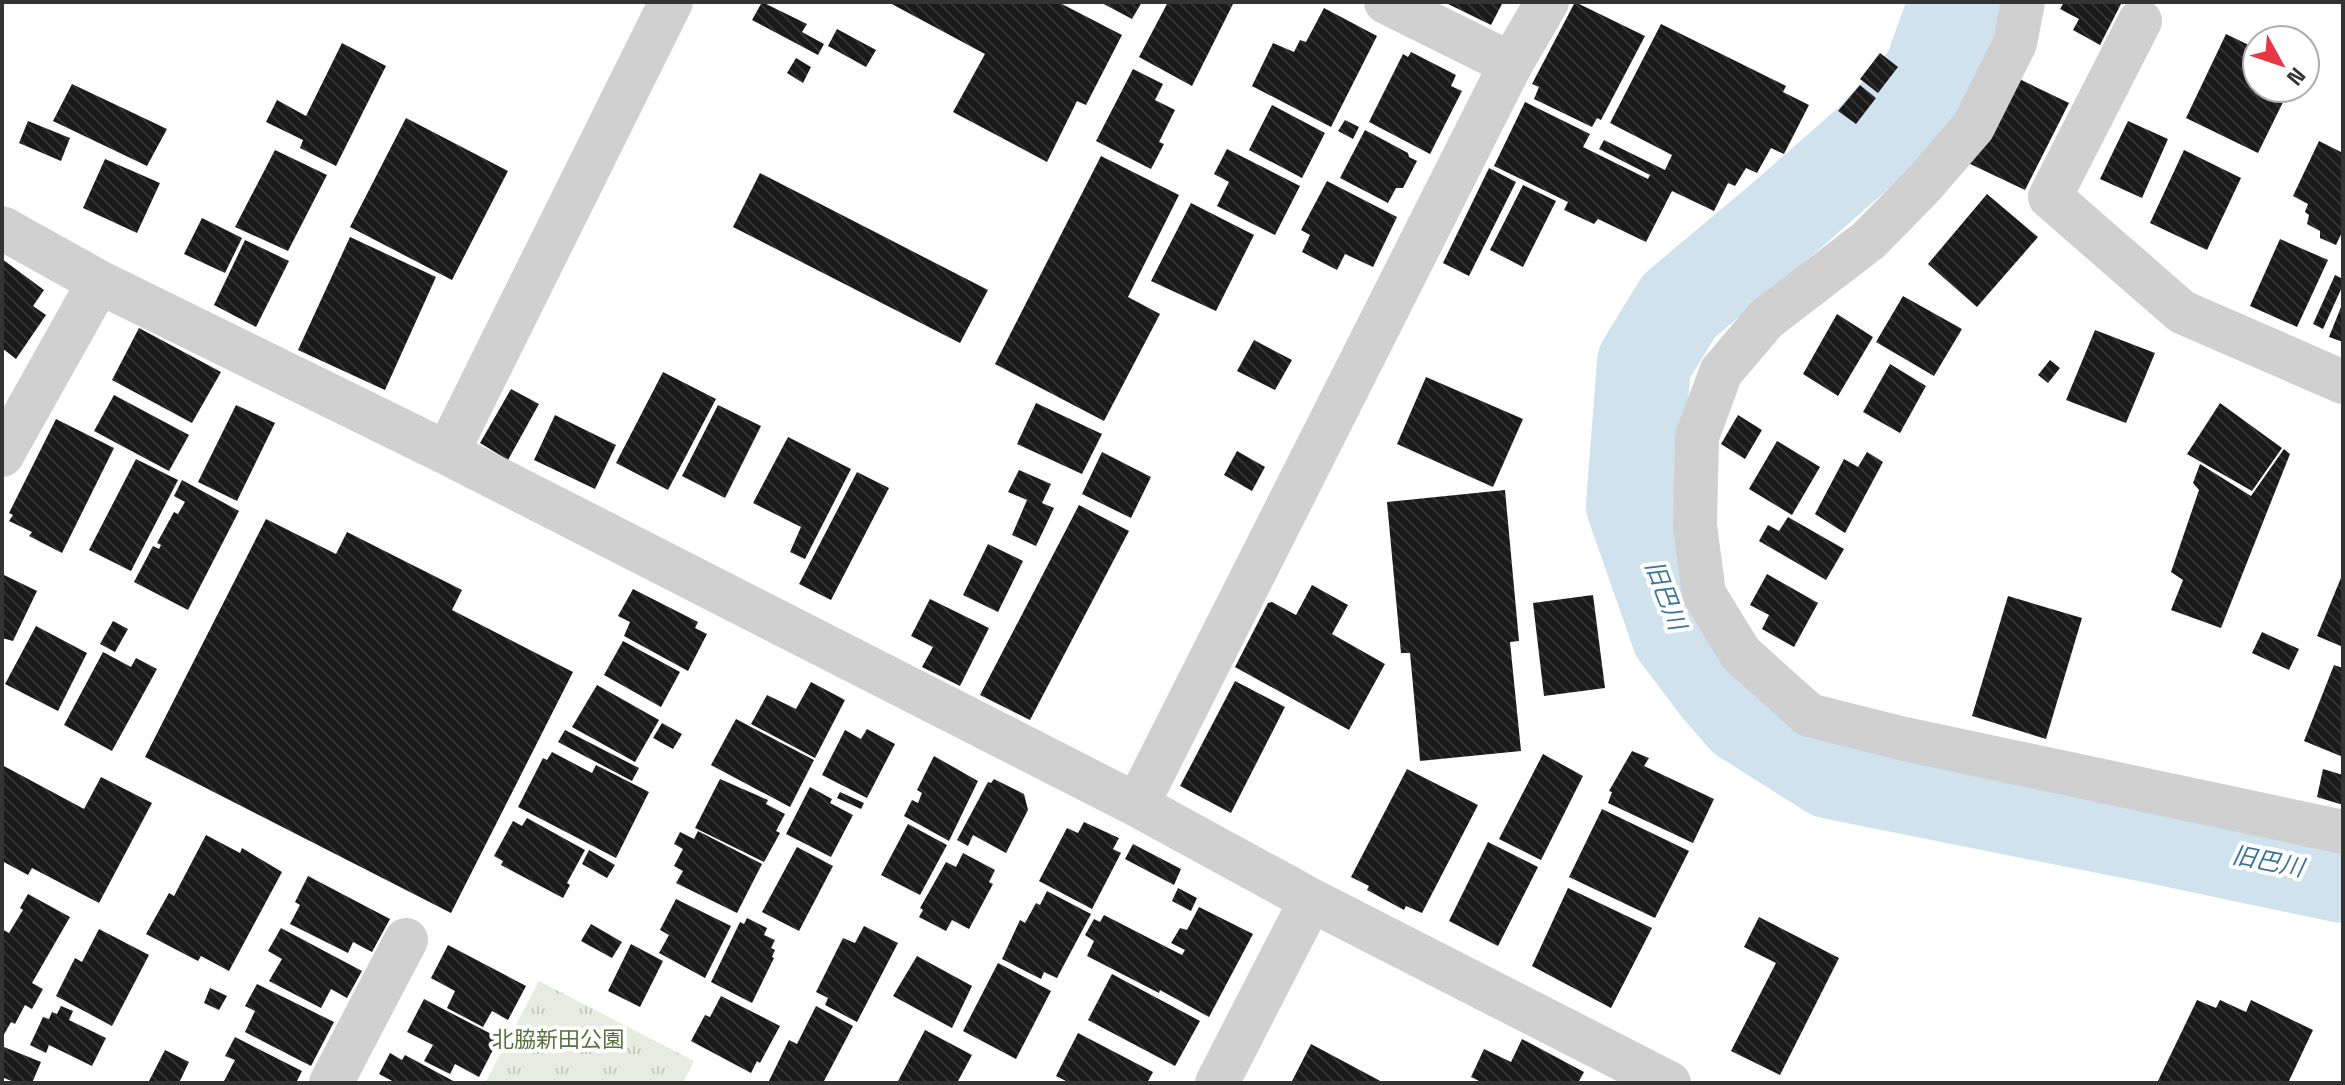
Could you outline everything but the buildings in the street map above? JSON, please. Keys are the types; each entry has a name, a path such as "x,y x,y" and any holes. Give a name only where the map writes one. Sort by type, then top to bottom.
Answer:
{"street":[{"path":"447,453 671,2"},
{"path":"1386,2 1511,64"},
{"path":"1137,805 1511,64 1547,2"},
{"path":"2023,2 2015,43 1973,127 1923,185 1869,240 1766,319 1721,372 1697,437 1695,526 1704,594 1741,654 1809,715 1915,741 2343,832"},
{"path":"2140,21 2050,197 2182,312 2343,382"},
{"path":"2,228 99,282 447,453 1137,805 1311,900 1669,1083"},
{"path":"2,455 99,282"},
{"path":"1217,1083 1311,900"},
{"path":"331,1083 406,940"}],"green space":[{"name":"北脇新田公園","path":"539,981 694,1061 683,1083 485,1083"}],"waterway":[{"name":"旧巴川","path":"1956,2 1929,77 1875,138 1679,306 1644,363 1633,505 1678,634 1744,717 1831,772 2343,876"}]}
